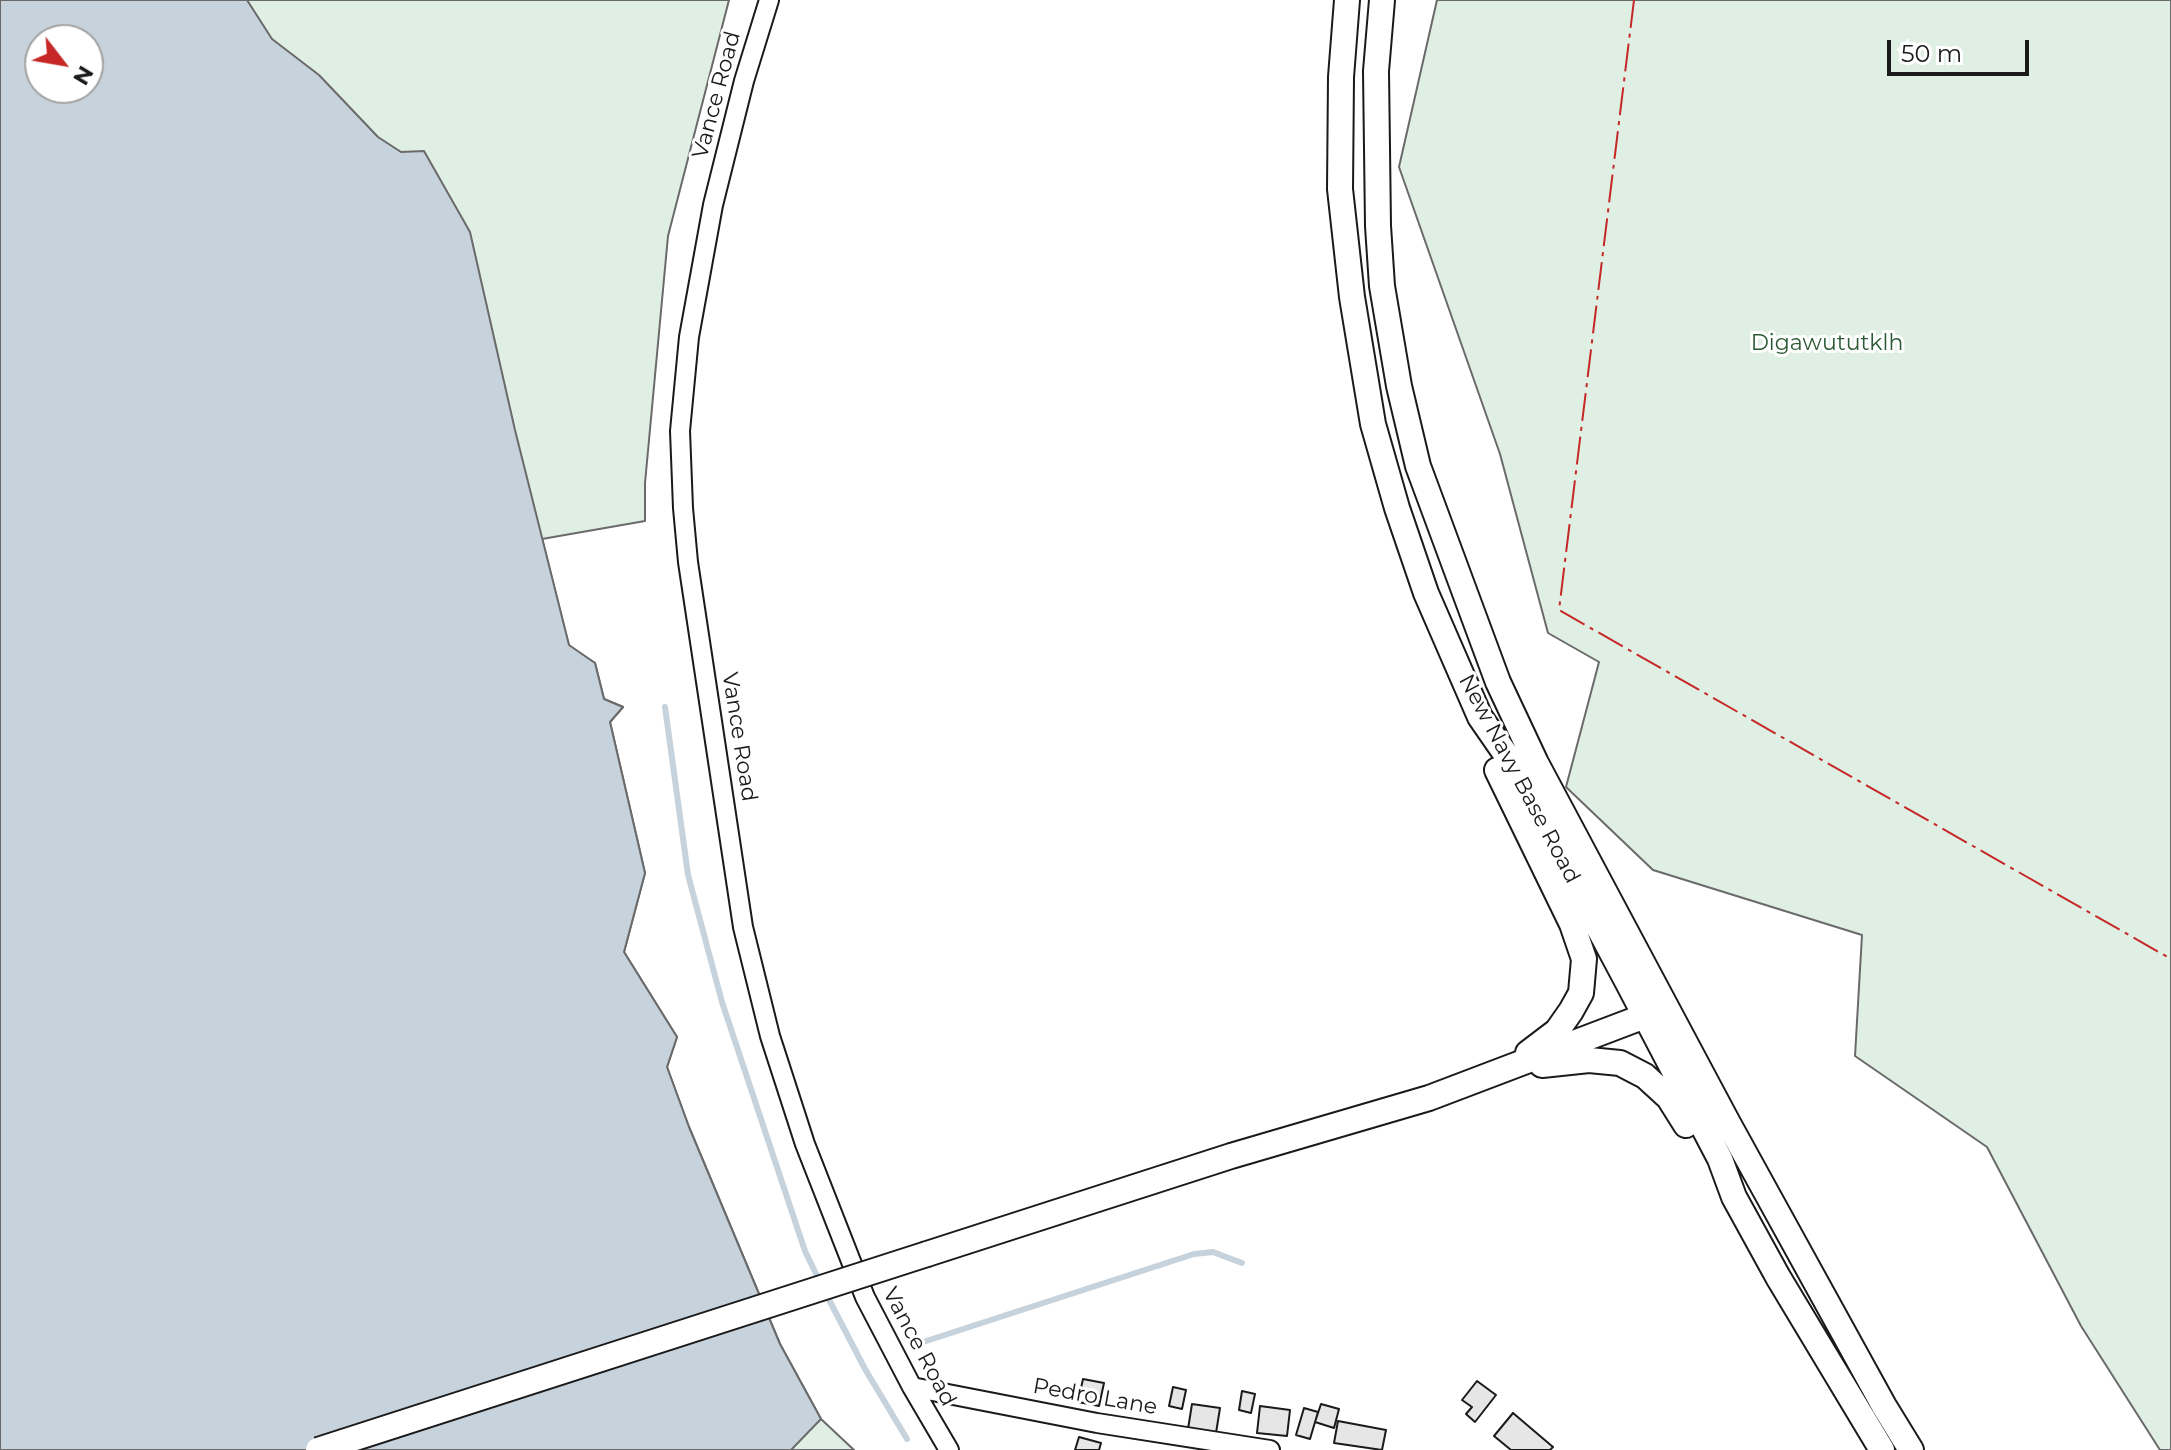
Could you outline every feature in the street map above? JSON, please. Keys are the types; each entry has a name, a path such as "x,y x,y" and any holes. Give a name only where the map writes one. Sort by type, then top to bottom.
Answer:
{"main road":[{"name":"New Navy Base Road","path":"1347,0 1341,77 1340,189 1352,297 1373,424 1426,593 1480,717 1507,756 1656,1011 1728,1123 1911,1450"},
{"name":"New Navy Base Road","path":"1382,0 1376,71 1382,286 1399,386 1418,466 1498,682 1656,1011 1734,1197 1778,1277 1882,1450"},
{"path":"1480,717 1497,770 1572,924 1584,959 1581,993 1571,1011 1557,1031 1507,1069"},
{"path":"318,1450 1231,1156 1429,1098 1656,1011"},
{"path":"1507,1069 1589,1060 1620,1063 1645,1076 1669,1098 1712,1168 1734,1197"}],"street":[{"name":"Vance Road","path":"769,0 744,81 713,205 689,337 680,431 688,562 743,927 770,1036 805,1144 865,1297 949,1450"},
{"name":"Pedro Lane","path":"912,1387 1097,1423 1270,1450"}],"green space":[{"path":"108,0 729,0 668,236 645,483 645,521 542,539 569,646 595,663 604,699 623,707 610,722 645,873 624,952 677,1037 667,1067 780,1344 821,1419 854,1450 226,1450"},
{"name":"Digawututklh","path":"1437,0 2171,0 2171,1450 2160,1450 2081,1326 1987,1147 1855,1056 1862,935 1653,870 1566,787 1599,662 1548,633 1500,454 1399,167"}],"shaded area":[{"path":"0,0 247,0 272,39 319,75 378,137 401,152 424,151 470,232 569,645 595,663 604,699 623,707 610,722 645,873 624,952 677,1037 667,1067 689,1127 780,1344 821,1419 791,1450 0,1450"}],"building":[{"path":"1083,1379 1104,1383 1099,1406 1078,1402"},
{"path":"1477,1381 1496,1395 1475,1422 1466,1414 1472,1407 1462,1400"},
{"path":"1173,1387 1186,1390 1182,1409 1169,1406"},
{"path":"1242,1391 1255,1394 1251,1413 1239,1410"},
{"path":"1192,1404 1220,1408 1216,1433 1188,1429"},
{"path":"1321,1404 1339,1409 1334,1428 1315,1422"},
{"path":"1260,1406 1290,1410 1287,1436 1257,1433"},
{"path":"1304,1408 1318,1412 1310,1439 1296,1435"},
{"path":"1513,1413 1553,1447 1550,1450 1511,1450 1494,1436"},
{"path":"1338,1421 1386,1430 1382,1450 1334,1443"},
{"path":"1079,1437 1101,1443 1099,1450 1075,1450"}],"waterway":[{"path":"665,707 688,875 722,1002 805,1251 820,1282"},
{"path":"917,1344 1194,1254 1213,1252 1242,1263"},
{"path":"825,1292 865,1369 907,1439"}],"power":[{"path":"1634,0 1559,610 2171,959"}]}
